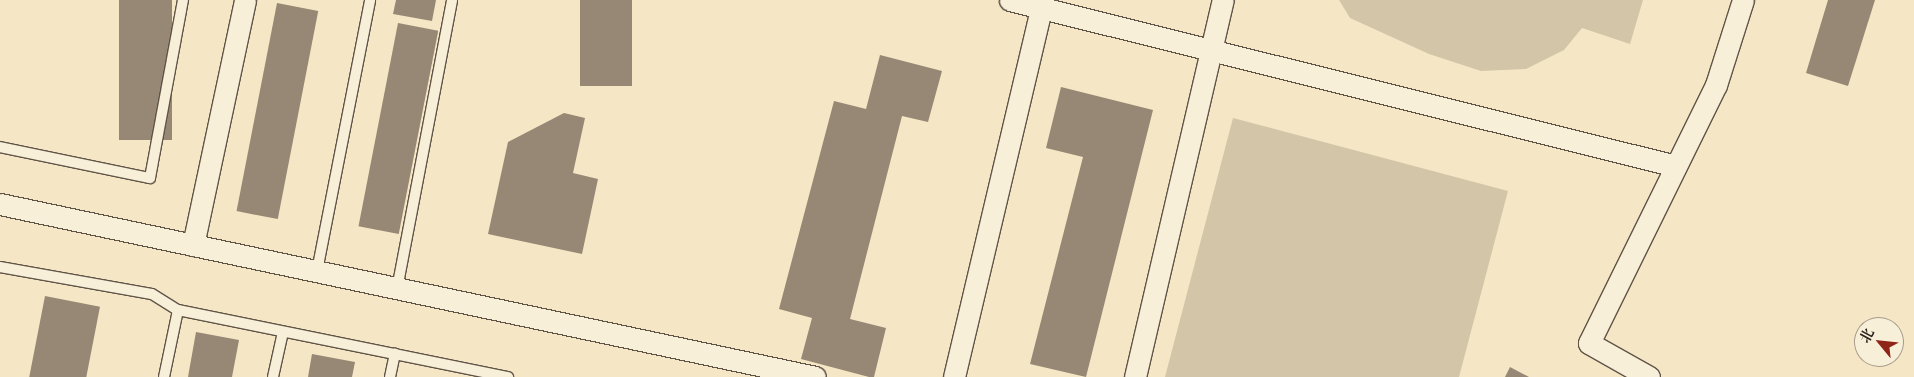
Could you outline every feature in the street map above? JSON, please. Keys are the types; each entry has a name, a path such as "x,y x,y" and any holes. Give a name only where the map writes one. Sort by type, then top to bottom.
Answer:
{"street":[{"path":"193,245 245,0"},
{"path":"1010,0 1042,4 1211,50 1676,166"},
{"path":"1135,377 1223,0"},
{"path":"1649,377 1589,343 1716,84 1743,0"},
{"path":"954,377 1042,4"},
{"path":"0,204 814,377"}],"lane":[{"path":"0,147 150,178 182,0"},
{"path":"317,272 370,0"},
{"path":"397,289 452,0"},
{"path":"0,267 152,294 178,310 508,377"},
{"path":"164,377 178,310"},
{"path":"274,377 283,332"},
{"path":"390,377 395,354"}],"shaded area":[{"path":"1339,0 1643,0 1630,44 1582,28 1564,50 1526,69 1481,71 1429,54 1350,18"},
{"path":"1233,118 1508,191 1459,377 1165,377"}],"building":[{"path":"119,0 172,0 172,140 119,140"},
{"path":"396,0 436,0 432,21 393,14"},
{"path":"580,0 632,0 632,86 580,86"},
{"path":"1828,0 1875,0 1848,86 1806,73"},
{"path":"277,3 318,11 278,219 237,211"},
{"path":"398,23 438,31 399,234 359,226"},
{"path":"880,55 942,71 928,122 902,116 850,319 886,328 874,377 869,377 801,359 812,318 779,309 834,101 866,109"},
{"path":"1061,87 1153,110 1086,377 1030,364 1083,157 1046,148"},
{"path":"564,113 585,118 573,173 598,179 582,254 488,234 508,142"},
{"path":"45,296 100,307 86,377 29,377"},
{"path":"196,332 239,340 232,377 188,377"},
{"path":"312,354 355,362 352,377 308,377"},
{"path":"1510,367 1529,377 1505,377"}]}
